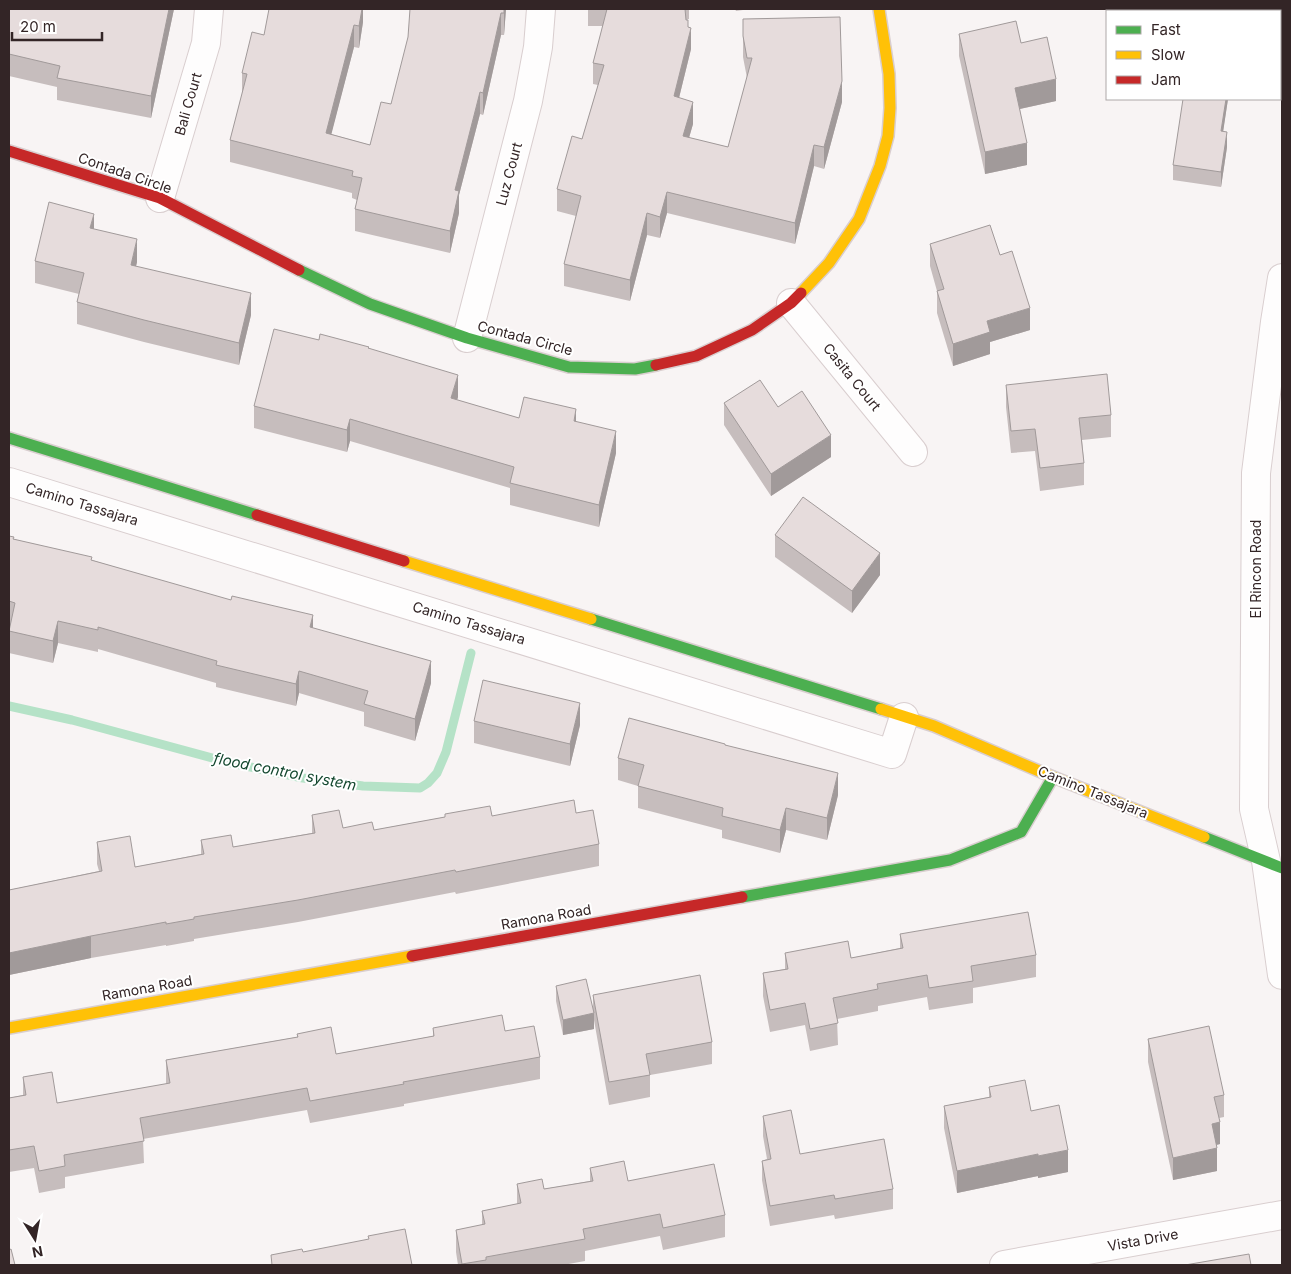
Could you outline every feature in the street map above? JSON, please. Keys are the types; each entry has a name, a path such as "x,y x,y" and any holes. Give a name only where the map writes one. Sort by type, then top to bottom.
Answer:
{"street":[{"name":"Bali Court","path":"160,198 206,43 209,9"},
{"name":"Luz Court","path":"467,338 528,101 538,47 541,9"},
{"name":"Contada Circle","path":"9,151 160,198 370,304 467,338 569,367 634,369 696,356 752,330 791,303 829,263 859,219 880,166 888,136 890,108 889,74 878,9"},
{"name":"El Rincon Road","path":"1282,278 1256,473 1254,809 1274,864 1282,975"},
{"name":"Casita Court","path":"791,303 913,452"},
{"name":"Camino Tassajara","path":"9,438 934,726 1053,777 1274,864"},
{"name":"Camino Tassajara","path":"9,482 892,754 904,717"},
{"name":"Ramona Road","path":"9,1028 950,860 1021,832 1053,777"},
{"name":"Vista Drive","path":"1004,1265 1282,1214"}],"building":[{"path":"9,9 169,9 151,96 57,78 60,66 9,54"},
{"path":"269,9 362,9 359,26 354,25 326,133 370,145 381,102 391,104 408,37 410,9 504,9 504,13 501,13 483,93 480,92 455,190 459,191 450,231 355,209 362,178 352,176 353,171 230,140 247,74 242,73 252,32 264,35"},
{"path":"607,9 685,9 688,27 691,28 674,96 693,102 683,136 728,147 752,58 747,58 743,36 743,19 840,17 842,81 824,147 814,145 795,223 667,192 660,217 647,213 630,280 564,264 581,196 557,189 572,136 582,139 604,65 593,63"},
{"path":"1016,21 1021,43 1047,37 1056,79 1015,88 1027,143 985,152 959,34"},
{"path":"1183,100 1226,100 1221,131 1227,132 1221,172 1173,165"},
{"path":"49,202 94,214 90,228 137,239 131,265 251,293 239,343 77,302 84,273 35,261"},
{"path":"990,225 1000,255 1012,251 1030,308 987,321 990,332 953,344 937,291 944,289 930,244"},
{"path":"274,329 319,340 320,334 458,375 451,398 519,418 524,397 576,409 574,421 616,431 599,505 510,483 514,467 350,419 347,430 254,406"},
{"path":"1107,374 1111,415 1079,418 1084,463 1040,468 1035,429 1011,431 1006,385"},
{"path":"760,380 778,407 802,391 831,435 771,474 724,403"},
{"path":"803,497 880,553 852,591 775,535"},
{"path":"9,536 14,537 13,539 92,557 91,560 231,600 232,596 313,615 310,627 431,661 415,719 364,704 368,691 299,671 296,684 216,665 217,661 98,627 98,630 58,621 53,641 9,631 15,603 9,601"},
{"path":"483,680 580,703 570,744 474,721"},
{"path":"629,718 725,745 838,773 827,818 786,808 780,830 722,816 723,808 638,786 644,765 618,758"},
{"path":"574,800 576,813 593,810 599,844 456,872 455,870 298,900 194,917 194,919 166,924 166,922 9,953 9,890 102,871 97,842 130,836 135,867 204,854 201,840 231,835 233,847 315,833 312,815 339,810 343,828 372,822 374,830 445,817 445,814 490,806 492,816"},
{"path":"1028,912 1036,955 971,966 973,981 929,988 927,975 877,984 878,989 833,998 838,1023 810,1029 805,1003 770,1010 763,973 788,969 785,953 848,941 851,958 903,948 900,934"},
{"path":"700,975 712,1042 646,1054 650,1075 609,1082 593,995"},
{"path":"586,979 594,1013 563,1020 556,986"},
{"path":"502,1015 505,1031 534,1026 540,1057 310,1101 307,1088 140,1118 144,1141 64,1155 65,1166 39,1171 34,1146 9,1150 9,1098 26,1095 23,1077 52,1072 57,1103 170,1083 166,1060 298,1037 297,1034 331,1027 336,1054 434,1036 433,1028"},
{"path":"1209,1026 1224,1095 1214,1097 1220,1122 1212,1124 1217,1148 1173,1158 1148,1039"},
{"path":"1025,1080 1031,1111 1059,1105 1068,1150 1038,1156 1038,1154 957,1171 944,1106 991,1097 989,1087"},
{"path":"791,1110 800,1154 884,1139 893,1189 835,1199 834,1195 770,1206 762,1161 771,1159 763,1116"},
{"path":"624,1161 628,1181 714,1164 725,1215 663,1228 660,1214 583,1229 585,1239 486,1257 486,1260 462,1264 456,1230 485,1224 482,1211 521,1203 517,1184 542,1179 544,1189 593,1181 590,1168"},
{"path":"405,1229 412,1265 272,1265 271,1255 302,1249 303,1252 369,1239 368,1236"},
{"path":"11,1249 15,1265 9,1265 9,1250"},
{"path":"1249,1254 1251,1265 1185,1265"}],"waterway":[{"name":"flood control system","path":"9,706 72,720 231,763 303,778 363,786 420,788 428,783 437,773 446,752 471,653"}],"traffic: fast":[{"path":"299,270 370,304 467,338 569,367 635,369 656,365"},
{"path":"9,438 257,515"},
{"path":"591,619 881,709"},
{"path":"742,897 950,860 1021,832 1053,777"},
{"path":"1204,837 1282,868"}],"traffic: slow":[{"path":"801,293 829,263 859,219 880,166 888,136 890,108 889,74 879,9"},
{"path":"404,561 591,619"},
{"path":"881,709 934,726 1053,777 1204,837"},
{"path":"9,1028 412,956"}],"traffic: jam":[{"path":"9,151 160,198 299,270"},
{"path":"656,365 696,356 752,330 791,303 801,293"},
{"path":"257,515 404,561"},
{"path":"412,956 742,897"}]}
